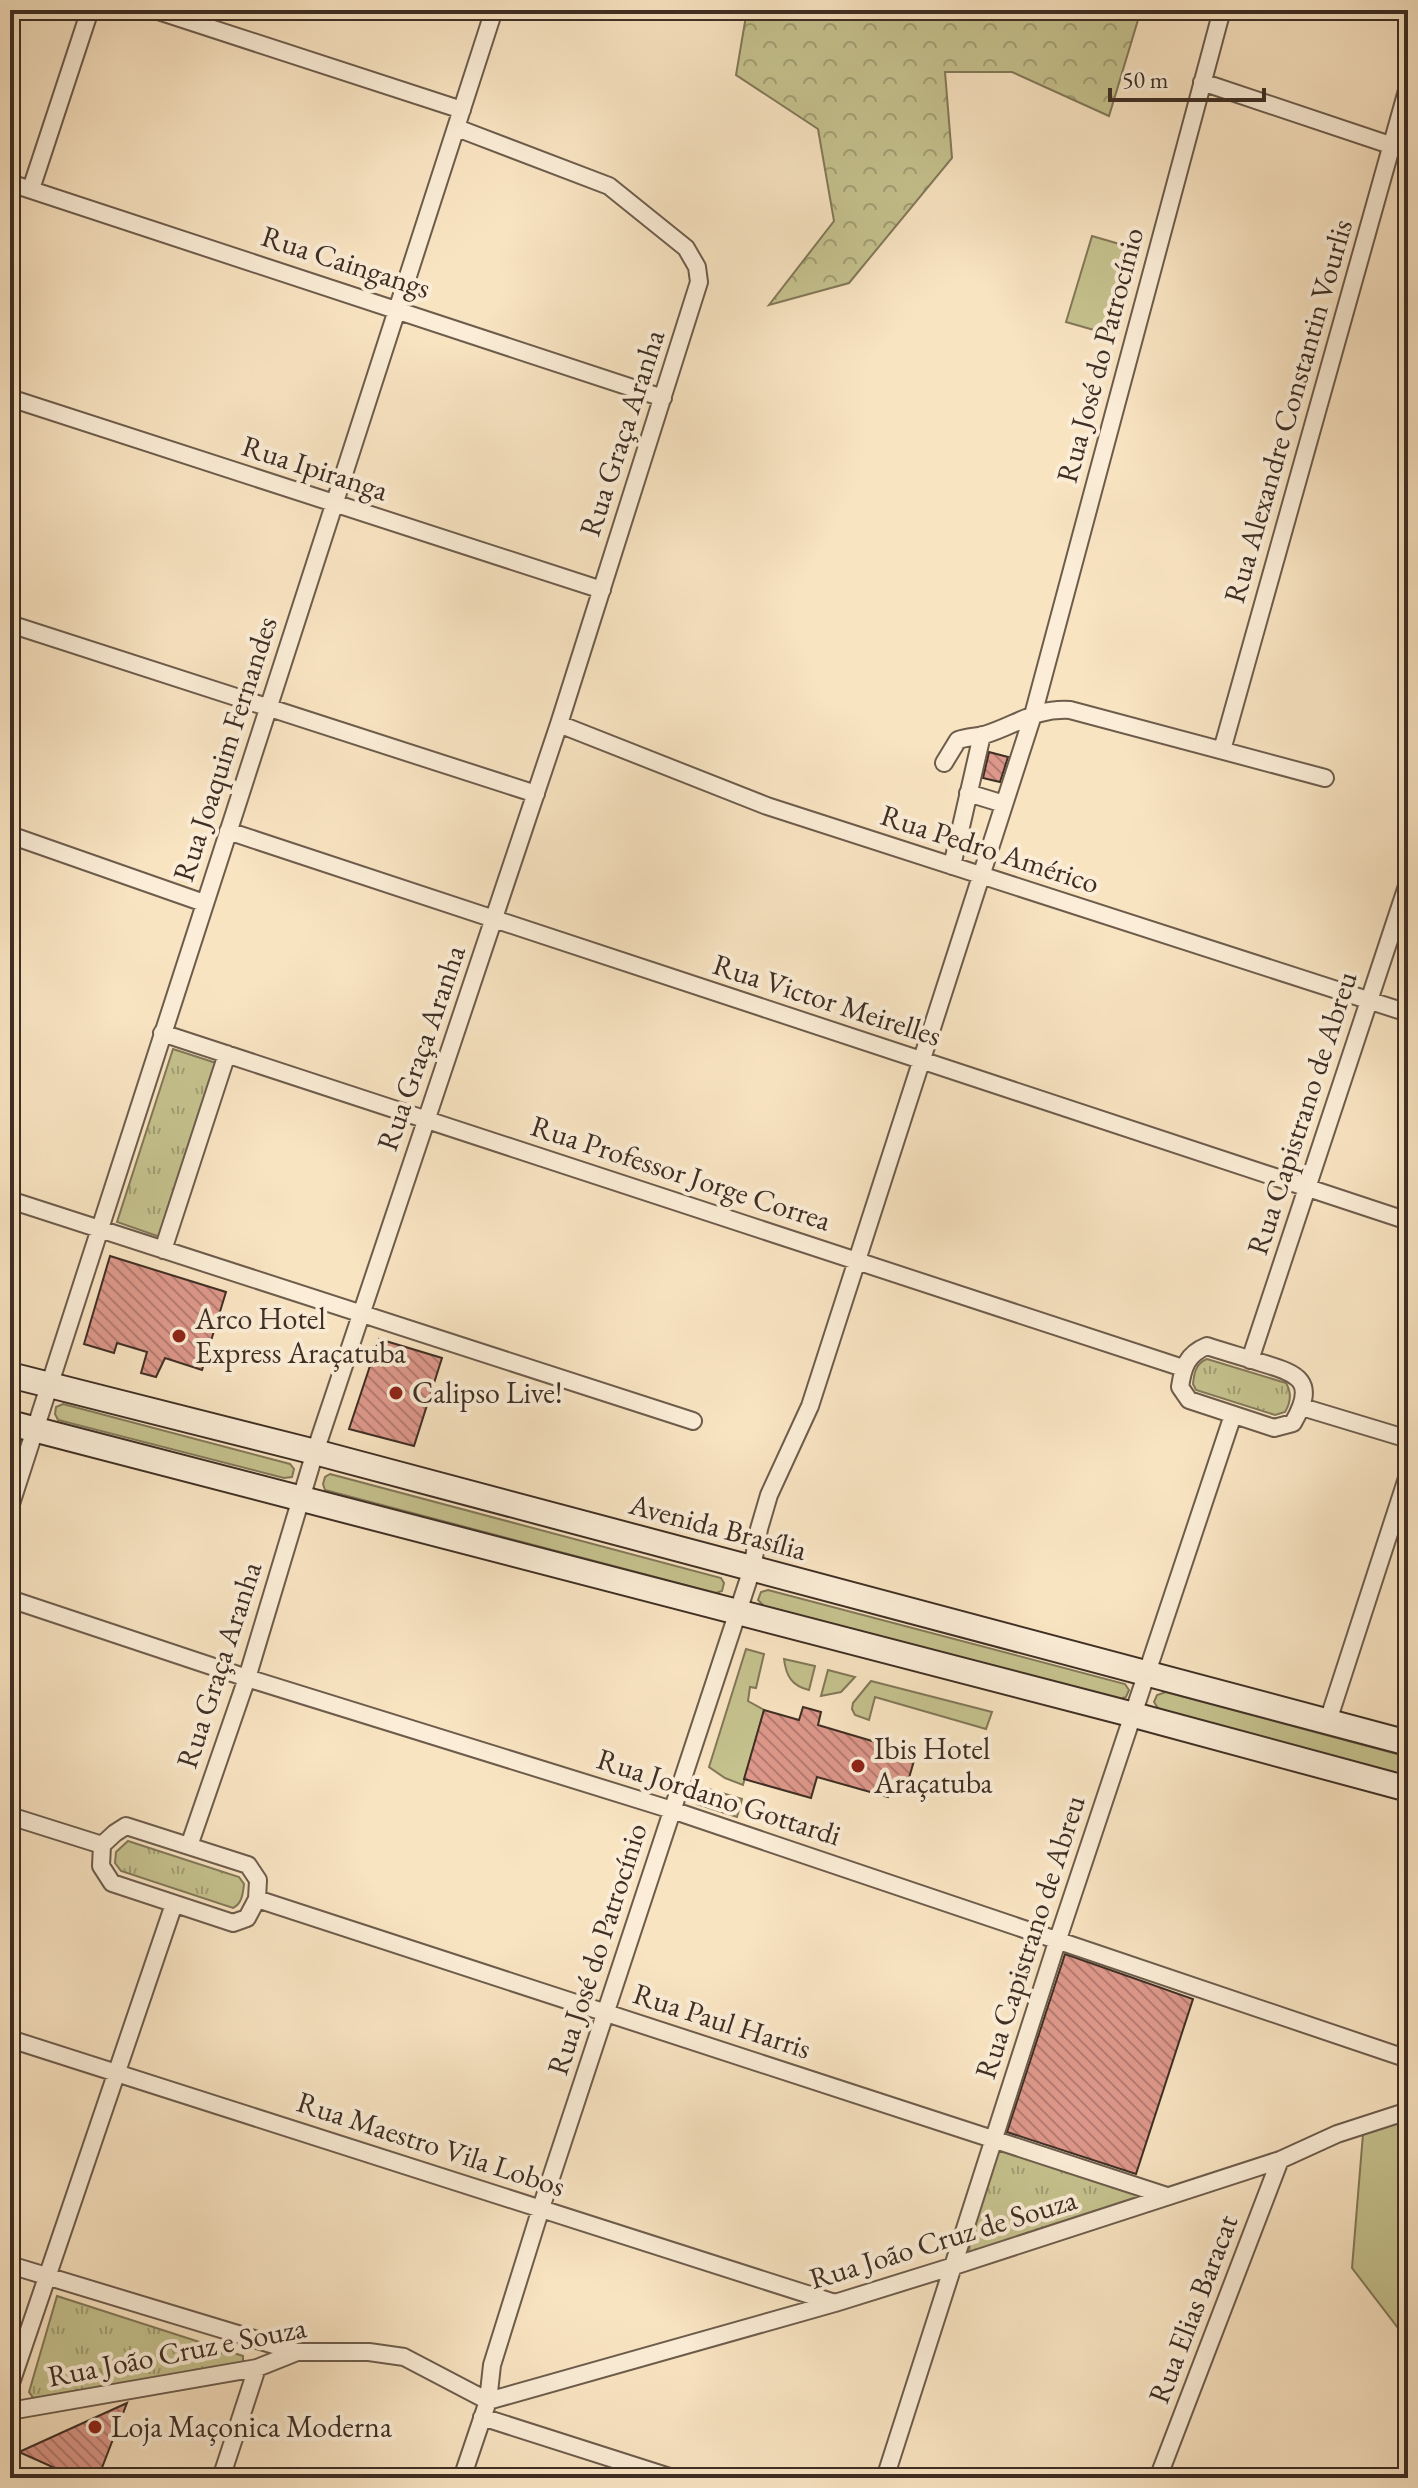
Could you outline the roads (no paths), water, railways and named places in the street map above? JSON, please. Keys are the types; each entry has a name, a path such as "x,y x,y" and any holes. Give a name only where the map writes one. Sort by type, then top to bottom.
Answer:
{"main road":[{"name":"Avenida Brasília","path":"10,1375 315,1452 1408,1743"},
{"path":"10,1423 1408,1789"}],"street":[{"path":"31,189 90,10"},
{"path":"155,10 462,110"},
{"name":"Rua Joaquim Fernandes","path":"10,1507 494,10"},
{"name":"Rua José do Patrocínio","path":"981,875 1033,715 1222,10"},
{"path":"1202,82 1400,149"},
{"name":"Rua Alexandre Constantin Vourlis","path":"1222,750 1400,149 1408,87"},
{"name":"Rua Graça Aranha","path":"189,1846 247,1678 315,1452 559,724 697,290 697,267 686,248 609,186 457,128"},
{"name":"Rua Caingangs","path":"10,183 663,398"},
{"name":"Rua Ipiranga","path":"10,398 602,590"},
{"path":"10,624 536,794"},
{"path":"944,763 958,740 982,735 1046,710 1070,710 1325,778"},
{"name":"Rua Pedro Américo","path":"559,724 767,806 1408,1013"},
{"path":"952,866 982,735"},
{"path":"968,793 1004,804"},
{"name":"Rua Victor Meirelles","path":"228,831 1408,1221"},
{"path":"10,835 204,903"},
{"path":"920,1060 981,875"},
{"name":"Rua Capistrano de Abreu","path":"1250,1360 1408,883"},
{"name":"Rua Professor Jorge Correa","path":"162,1033 1183,1368"},
{"path":"163,1250 227,1054"},
{"name":"Rua José do Patrocínio","path":"462,2478 485,2409 492,2365 541,2208 752,1569 769,1495 806,1417 920,1060"},
{"path":"10,1200 693,1421"},
{"path":"1207,1346 1250,1360 1294,1373 1303,1386 1302,1407 1293,1423 1274,1428 1233,1415 1189,1400 1180,1387 1183,1368 1193,1351 1207,1346"},
{"path":"1302,1407 1408,1439"},
{"name":"Rua Capistrano de Abreu","path":"885,2478 1058,1939 1233,1415"},
{"path":"1328,1721 1408,1475"},
{"name":"Rua Jordano Gottardi","path":"10,1599 247,1678 672,1810 1408,2059"},
{"path":"10,1816 102,1845"},
{"path":"126,1826 189,1846 248,1865 258,1880 257,1899 247,1918 233,1923 112,1883 101,1866 102,1845 126,1826"},
{"name":"Rua Paul Harris","path":"257,1899 1169,2196"},
{"path":"10,2386 174,1904"},
{"name":"Rua Maestro Vila Lobos","path":"10,2039 835,2303"},
{"name":"Rua João Cruz de Souza","path":"485,2409 954,2266 1280,2160 1337,2134 1408,2111"},
{"name":"Rua Elias Baracat","path":"1158,2478 1280,2160"},
{"path":"10,2265 297,2352"},
{"name":"Rua João Cruz e Souza","path":"10,2411 257,2368 297,2352 369,2352 404,2357 485,2409 673,2478"},
{"path":"221,2478 257,2368"}],"place":[{"name":"Arco Hotel Express Araçatuba","path":"179,1336"},
{"name":"Calipso Live!","path":"396,1393"},
{"name":"Ibis Hotel Araçatuba","path":"858,1766"},
{"name":"Loja Maçonica Moderna","path":"95,2427"}]}
